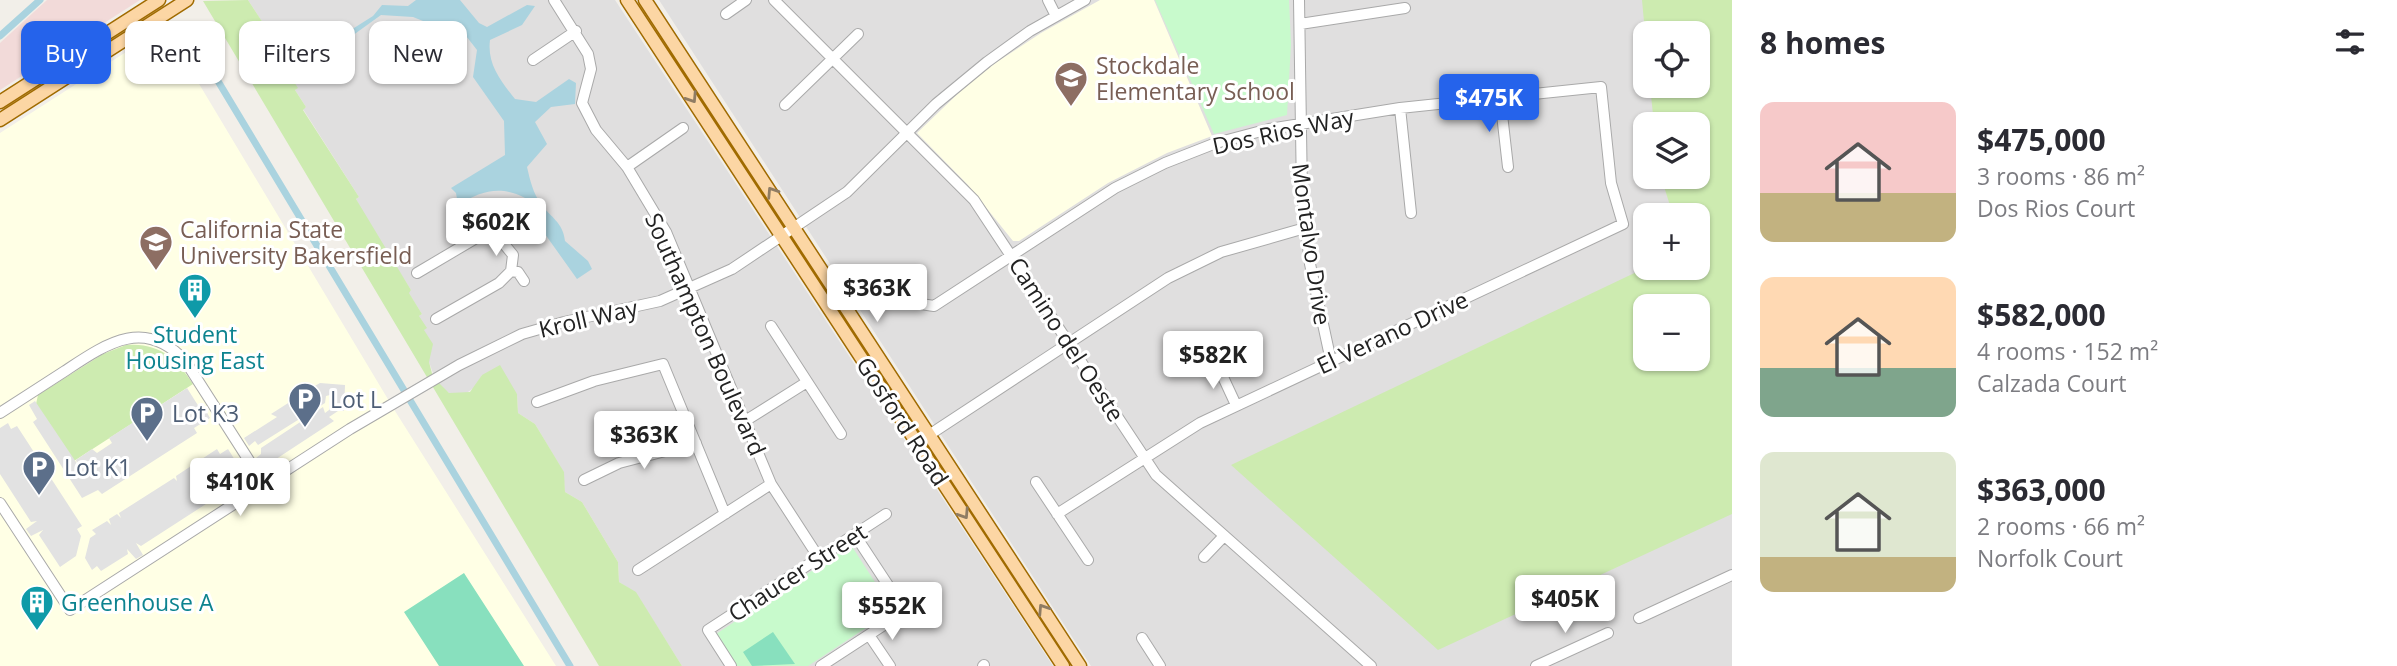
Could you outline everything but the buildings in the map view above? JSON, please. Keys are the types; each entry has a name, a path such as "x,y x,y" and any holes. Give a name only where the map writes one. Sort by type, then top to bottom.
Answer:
{"main road":[{"path":"0,102 159,0"},
{"path":"111,49 187,0"},
{"name":"Gosford Road","path":"627,0 1063,666"},
{"name":"Gosford Road","path":"645,0 1080,666"},
{"path":"111,40 139,21 141,11"},
{"path":"0,120 57,84"}],"street":[{"name":"Southampton Boulevard","path":"554,0 588,54 591,69 582,103 596,130 627,167 666,232 771,484 819,558"},
{"path":"726,14 746,0"},
{"name":"Camino del Oeste","path":"774,0 974,200 1163,482 1371,666"},
{"path":"1048,0 1056,16"},
{"name":"Kroll Way","path":"0,503 70,610 416,389 522,334 649,304 691,290 732,269 847,192 908,132 986,62 1085,0"},
{"name":"Montalvo Drive","path":"1299,0 1298,124 1305,228 1331,361"},
{"path":"1300,24 1405,8"},
{"path":"533,60 576,31"},
{"path":"785,105 859,34"},
{"name":"Dos Rios Way","path":"899,271 920,304 926,307 934,306 1115,188 1165,163 1229,139 1298,124 1400,108 1601,86 1611,183 1623,224"},
{"path":"1500,97 1508,167"},
{"path":"1400,108 1411,213"},
{"path":"627,167 683,128"},
{"name":"El Verano Drive","path":"1057,514 1144,457 1236,405 1623,224"},
{"path":"929,435 1069,342 1194,265 1251,242 1305,228"},
{"path":"417,274 488,231 495,233 513,256 512,271 499,283 436,319"},
{"path":"512,271 518,272 523,281"},
{"path":"771,326 841,434"},
{"path":"0,413 106,345 130,338 153,340 173,350 186,362 264,484"},
{"path":"537,402 594,381 663,364 725,514"},
{"path":"1217,364 1236,405"},
{"path":"745,421 807,382"},
{"path":"584,480 619,463 696,443"},
{"path":"1037,482 1087,560"},
{"path":"638,570 771,484"},
{"name":"Chaucer Street","path":"731,666 708,631 886,514"},
{"path":"855,535 905,611"},
{"path":"1205,557 1224,536"},
{"path":"1639,618 1732,575"},
{"path":"821,666 936,591"},
{"path":"1536,666 1608,633"},
{"path":"869,635 890,666"},
{"path":"1142,638 1160,666"}],"shaded area":[{"path":"47,0 140,0 107,21 24,21"},
{"path":"248,0 615,0 1053,666 682,666 636,593 619,582 618,562 582,502 565,492 563,471 535,424 518,413 517,394 482,375 475,387 465,394 449,393 437,384 429,362 419,316 422,314 408,292 411,290 364,216 356,199 359,197 303,109 306,107 295,90 295,84 355,84 355,21 262,21"},
{"path":"659,0 1732,0 1732,666 1091,666"},
{"name":"Stockdale Elementary School","path":"1100,0 1154,0 1212,136 1167,153 1108,183 1019,241 1013,241 968,185 917,133 969,83 997,62 1041,33"},
{"path":"21,24 21,76 0,90 0,43"},
{"name":"California State University Bakersfield","path":"125,53 125,84 199,84 395,411 556,666 0,666 0,133 76,84 111,84 111,62"},
{"name":"Lot L","path":"320,383 345,385 344,411 338,411 329,417 334,421 270,463 266,458 259,462 256,458 261,454 261,448 323,407 325,413 329,410 330,395 326,396 325,403 258,445 255,441 249,446 244,438 277,417 271,414 296,398 302,401 311,395 306,391"},
{"name":"Lot K3","path":"187,388 199,407 196,412 201,414 206,411 210,418 194,428 197,433 102,494 98,490 82,498 33,422 37,419 29,405 35,401 78,465 76,460 92,449 97,453 112,443 109,438"},
{"name":"Lot K1","path":"8,423 11,429 17,426 82,526 77,529 81,536 76,556 60,567 39,535 43,530 31,536 26,529 37,521 31,522 0,474 0,428"},
{"path":"217,449 220,454 228,449 243,473 237,477 240,482 141,546 136,543 143,555 136,559 127,549 128,554 101,571 97,566 92,570 85,558 90,538 96,534 92,530 107,521 111,525 109,519 117,514 121,518 119,513 174,478 177,481 176,476"}],"green space":[{"path":"248,0 262,21 239,21 239,61 225,38 225,21 215,21 203,1"},
{"path":"1155,0 1289,0 1291,44 1287,115 1214,134"},
{"path":"1642,0 1732,0 1732,514 1438,650 1231,465 1633,274 1633,280 1710,280 1710,203 1669,203 1665,189 1710,189 1710,112 1653,112 1651,98 1710,98 1710,21 1644,21"},
{"path":"252,84 295,84 298,88 295,90 306,107 303,110 359,197 356,199 411,290 409,293 427,328 424,330 433,344 429,362 433,377 449,393 470,392 482,375 500,365 517,394 518,413 535,424 564,472 565,492 582,502 618,562 619,582 636,592 682,666 599,666"},
{"path":"126,345 148,346 166,354 193,384 74,461 36,404 38,395 103,354"},
{"path":"851,545 893,610 808,666 737,666 716,634"},
{"path":"464,573 524,666 439,666 404,612"},
{"path":"773,632 795,664 752,666 743,652"}],"water":[{"path":"416,0 460,0 479,23 487,27 527,5 535,6 522,25 490,40 491,57 500,78 515,99 536,102 569,79 576,83 575,104 551,107 535,122 547,144 527,167 538,200 559,225 565,241 588,261 592,269 577,279 530,213 525,198 507,192 491,191 458,205 456,193 451,188 505,155 504,121 473,77 477,50 467,37 467,21 423,21 413,17 381,15 369,21 355,34 355,27 373,16 382,5 408,6"}],"waterway":[{"path":"0,36 40,0"},
{"path":"220,84 570,666"}],"place":[{"name":"Stockdale Elementary School","path":"1071,108"},
{"name":"California State University Bakersfield","path":"156,272"},
{"name":"Student Housing East","path":"195,320"},
{"name":"Lot L","path":"305,429"},
{"name":"Lot K3","path":"147,443"},
{"name":"Lot K1","path":"39,497"},
{"name":"Greenhouse A","path":"37,632"}]}
